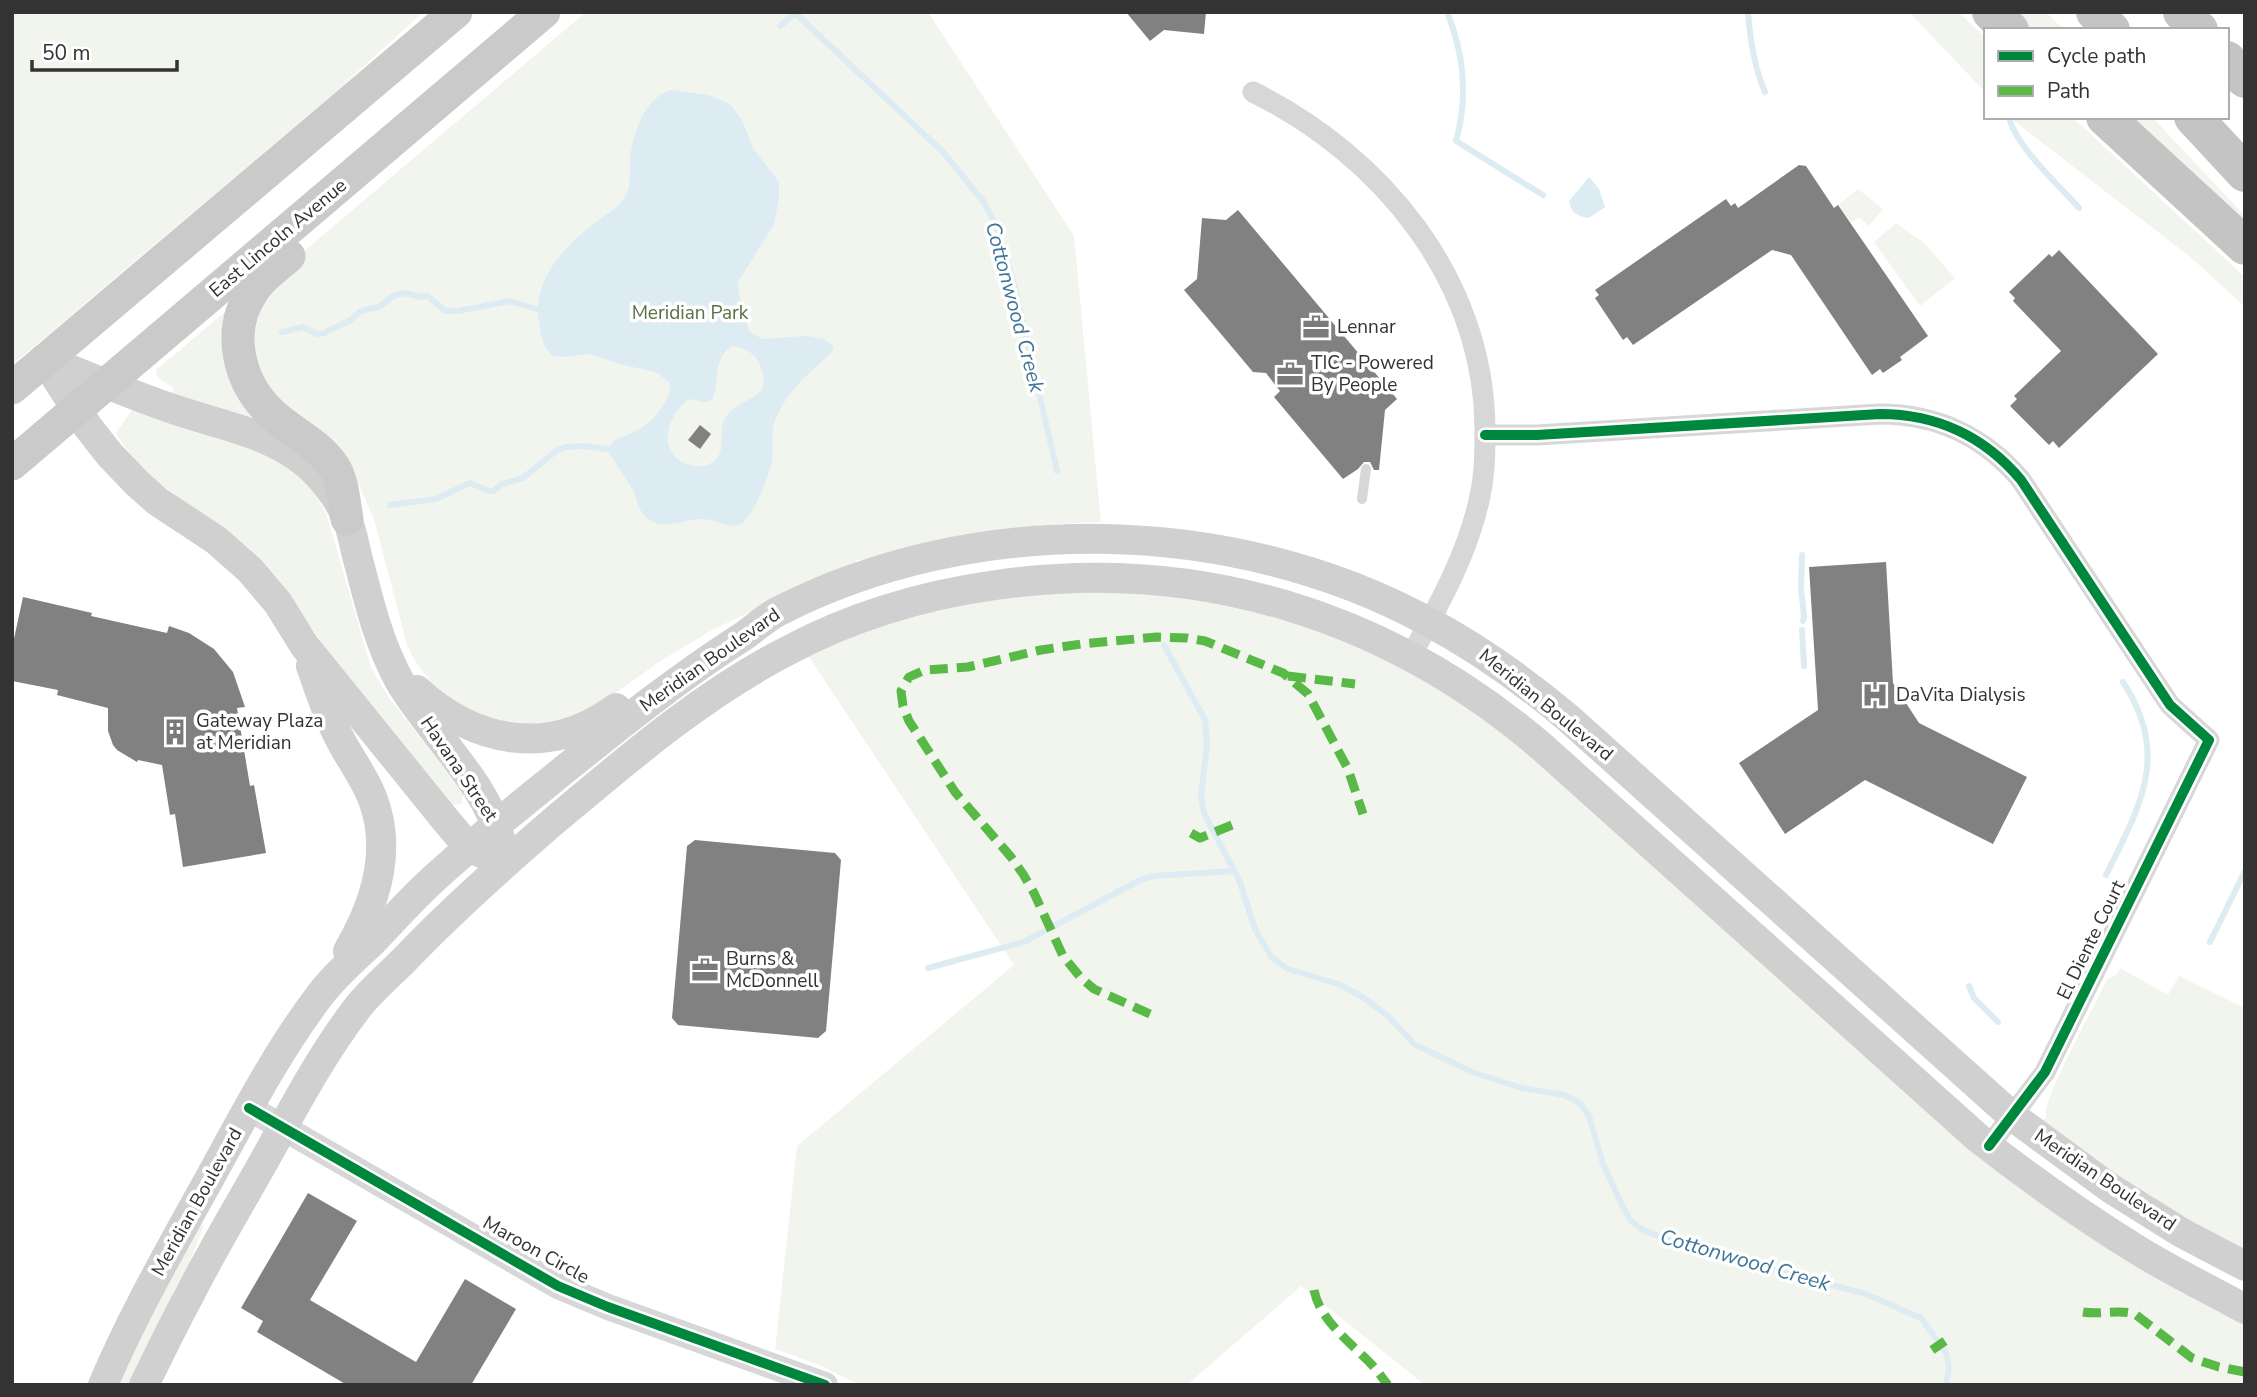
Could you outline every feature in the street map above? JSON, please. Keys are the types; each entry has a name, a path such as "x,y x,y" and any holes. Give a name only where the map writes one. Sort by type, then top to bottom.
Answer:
{"highway":[{"path":"1991,12 2008,28"},
{"path":"2095,12 2109,28"},
{"path":"2182,12 2197,28"},
{"path":"2229,62 2245,79"},
{"path":"2107,119 2245,246"},
{"path":"2195,119 2245,173"}],"main road":[{"path":"12,388 456,12"},
{"name":"East Lincoln Avenue","path":"12,464 544,12"},
{"path":"347,519 338,474 330,461 271,413 251,388 239,357 237,338 240,319 247,301 262,280 415,150 434,106"},
{"name":"Havana Street","path":"44,359 174,409 243,429 277,444 322,480 347,519 390,664 406,691 476,789 497,825 506,863"},
{"name":"Havana Street","path":"44,359 97,439 138,484 167,508 216,540 250,570 278,604 304,645 469,848 506,863"},
{"name":"Meridian Boulevard","path":"103,1385 118,1349 157,1273 294,1033 323,991 410,901 469,848 643,706 769,617 838,586 918,561 1000,545 1056,540 1099,538 1192,546 1273,561 1351,586 1429,622 1497,663 1568,718 2012,1116 2110,1188 2182,1233 2245,1266"},
{"name":"Meridian Boulevard","path":"144,1385 190,1294 283,1127 321,1062 362,1002 440,923 506,863 667,728 735,680 791,648 874,614 940,595 1010,582 1070,577 1124,577 1194,584 1241,592 1287,605 1350,627 1411,656 1475,694 1525,731 1989,1146 2106,1231 2160,1264 2245,1309"},
{"path":"390,664 429,701 466,725 508,738 549,737 581,729 597,721 685,659 758,618 769,617"},
{"path":"304,645 334,727 364,778 373,800 380,835 379,874 369,910 323,991"}],"street":[{"path":"1253,92 1303,120 1349,156 1393,200 1430,248 1450,280 1471,331 1483,386 1484,475 1471,531 1458,564 1411,656"},
{"name":"El Diente Court","path":"1485,435 1537,435 1880,414 1917,417 1959,430 1994,453 2021,480 2170,705 2209,740 2045,1072 1989,1146"},
{"name":"Maroon Circle","path":"249,1108 558,1286 608,1307 824,1385"}],"lane":[{"path":"1362,499 1366,469"}],"green space":[{"path":"12,12 423,12 340,88 12,365"},
{"name":"Meridian Park","path":"586,12 928,12 1074,236 1101,522 983,532 856,560 856,567 712,630 659,662 593,709 549,725 511,726 466,711 431,682 407,645 374,519 355,477 283,409 248,351 270,280"},
{"path":"1909,12 1958,12 1984,36 1984,91"},
{"path":"2007,12 2046,12 2062,28 2024,28"},
{"path":"2012,119 2074,119 2245,277 2245,307 2189,256"},
{"path":"2123,119 2154,119 2245,216 2245,232"},
{"path":"1858,189 1883,209 1869,226 1859,217 1851,223 1838,205"},
{"path":"1896,223 1924,243 1955,278 1920,306 1874,242"},
{"path":"232,306 258,420 171,396 174,388 156,375 156,370"},
{"path":"134,407 270,452 312,488 327,516 371,668 389,698 464,793 461,804 451,805 340,667 262,562 225,530 164,487 130,453 116,433"},
{"path":"1044,590 1197,595 1352,639 1477,709 1821,1013 2245,1323 2245,1385 1425,1385 1301,1286 1187,1385 860,1385 817,1364 775,1349 797,1146 1014,965 807,654 891,620"},
{"path":"2120,968 2168,995 2179,976 2245,1008 2245,1253 2138,1192 2042,1121 2046,1118 2046,1108 2060,1073 2107,979 2116,975"},
{"path":"198,1223 204,1226 175,1298 133,1385 114,1385"}],"shaded area":[{"path":"671,90 709,95 730,104 742,120 753,148 779,182 774,224 738,282 749,331 762,339 806,336 824,339 834,346 831,353 793,390 781,407 773,428 773,454 768,475 754,507 739,525 702,519 659,524 645,516 639,508 634,492 608,452 613,441 640,428 657,414 668,395 669,382 656,372 590,354 553,356 544,345 540,332 538,306 546,277 574,240 625,197 629,188 631,150 637,129 647,109 662,94","holes":["733,346 755,356 763,375 763,384 760,391 725,418 719,456 707,465 686,464 671,451 668,442 670,423 689,399 705,402 712,400 719,363 726,351"]},
{"path":"1589,177 1599,189 1605,207 1589,218 1575,213 1569,201"}],"building":[{"path":"1126,12 1206,12 1204,34 1164,30 1150,41"},
{"path":"1799,165 1806,166 1834,208 1838,205 1928,336 1900,357 1902,360 1883,373 1880,369 1872,375 1791,255 1772,250 1633,345 1627,337 1623,340 1595,298 1599,295 1595,290 1726,199 1731,206 1735,203 1738,208"},
{"path":"1238,210 1397,399 1385,410 1379,470 1374,470 1370,462 1364,462 1343,479 1274,397 1280,391 1266,373 1253,372 1184,290 1197,279 1202,218 1226,220"},
{"path":"2059,250 2158,354 2059,448 2053,441 2049,445 2010,406 2017,399 2014,396 2061,351 2013,301 2015,298 2009,292 2049,254 2052,257"},
{"path":"700,425 711,434 700,449 688,440"},
{"path":"1886,562 1893,683 1919,723 2027,777 1993,844 1865,780 1785,834 1739,763 1818,710 1809,567"},
{"name":"Gateway Plaza at Meridian","path":"23,597 167,633 169,626 189,633 214,649 233,672 245,707 237,708 250,786 254,785 266,853 183,867 175,814 170,815 162,765 138,760 137,762 117,750 108,731 108,708 57,695 58,690 12,681 12,648"},
{"path":"695,840 835,853 841,860 826,1031 818,1038 678,1025 672,1018 687,846"},
{"path":"308,1193 357,1221 310,1300 416,1362 465,1279 516,1309 471,1385 347,1385 257,1332 263,1321 241,1308"}],"waterway":[{"name":"Cottonwood Creek","path":"794,12 943,152 983,201 999,231 1015,288 1057,471"},
{"path":"1447,12 1457,44 1462,76 1462,109 1456,141 1543,195"},
{"path":"1748,12 1753,53 1765,92"},
{"path":"780,26 795,13"},
{"path":"2010,119 2029,153 2079,208"},
{"path":"282,332 303,327 317,334 324,333 349,321 361,311 379,307 395,295 406,293 428,296 445,311 510,301 543,311"},
{"path":"390,505 436,499 470,483 493,491 502,484 523,478 556,451 566,447 616,450"},
{"path":"1802,555 1803,621"},
{"path":"1802,630 1804,666"},
{"name":"Cottonwood Creek","path":"1164,645 1205,720 1207,745 1201,796 1204,813 1240,882 1255,929 1272,958 1288,969 1338,984 1361,996 1387,1015 1414,1044 1472,1072 1522,1088 1564,1095 1580,1103 1589,1116 1603,1164 1622,1205 1631,1221 1643,1230 1683,1246 1866,1294 1921,1318 1946,1353 1949,1368 1946,1385"},
{"path":"2106,875 2139,803 2148,757 2145,733 2137,708 2123,682"},
{"path":"928,968 1024,942 1142,879 1234,871"},
{"path":"2210,942 2245,871"},
{"path":"1969,986 1974,998 1998,1022"}],"marked path":[{"path":"1150,1014 1094,989 1063,956 1023,874 955,792 909,721 901,691 909,677 925,670 968,667 1081,644 1157,637 1205,641 1283,673 1308,694 1348,769 1363,814"},
{"path":"1288,676 1355,684"},
{"path":"1191,833 1200,838 1232,825"},
{"path":"1314,1290 1317,1302 1330,1323 1388,1385"},
{"path":"2083,1312 2135,1314 2192,1358 2245,1372"},
{"path":"1932,1350 1945,1341"}],"cycle path":[{"path":"1485,435 1537,435 1880,414 1921,418 1958,431 1992,452 2021,480 2170,705 2209,740 2045,1072 1989,1146"},
{"path":"249,1108 558,1286 608,1307 825,1385"}],"place":[{"name":"Lennar","path":"1316,327"},
{"name":"TIC - Powered By People","path":"1290,374"},
{"name":"DaVita Dialysis","path":"1875,695"},
{"name":"Gateway Plaza at Meridian","path":"175,732"},
{"name":"Burns & McDonnell","path":"705,970"}]}
